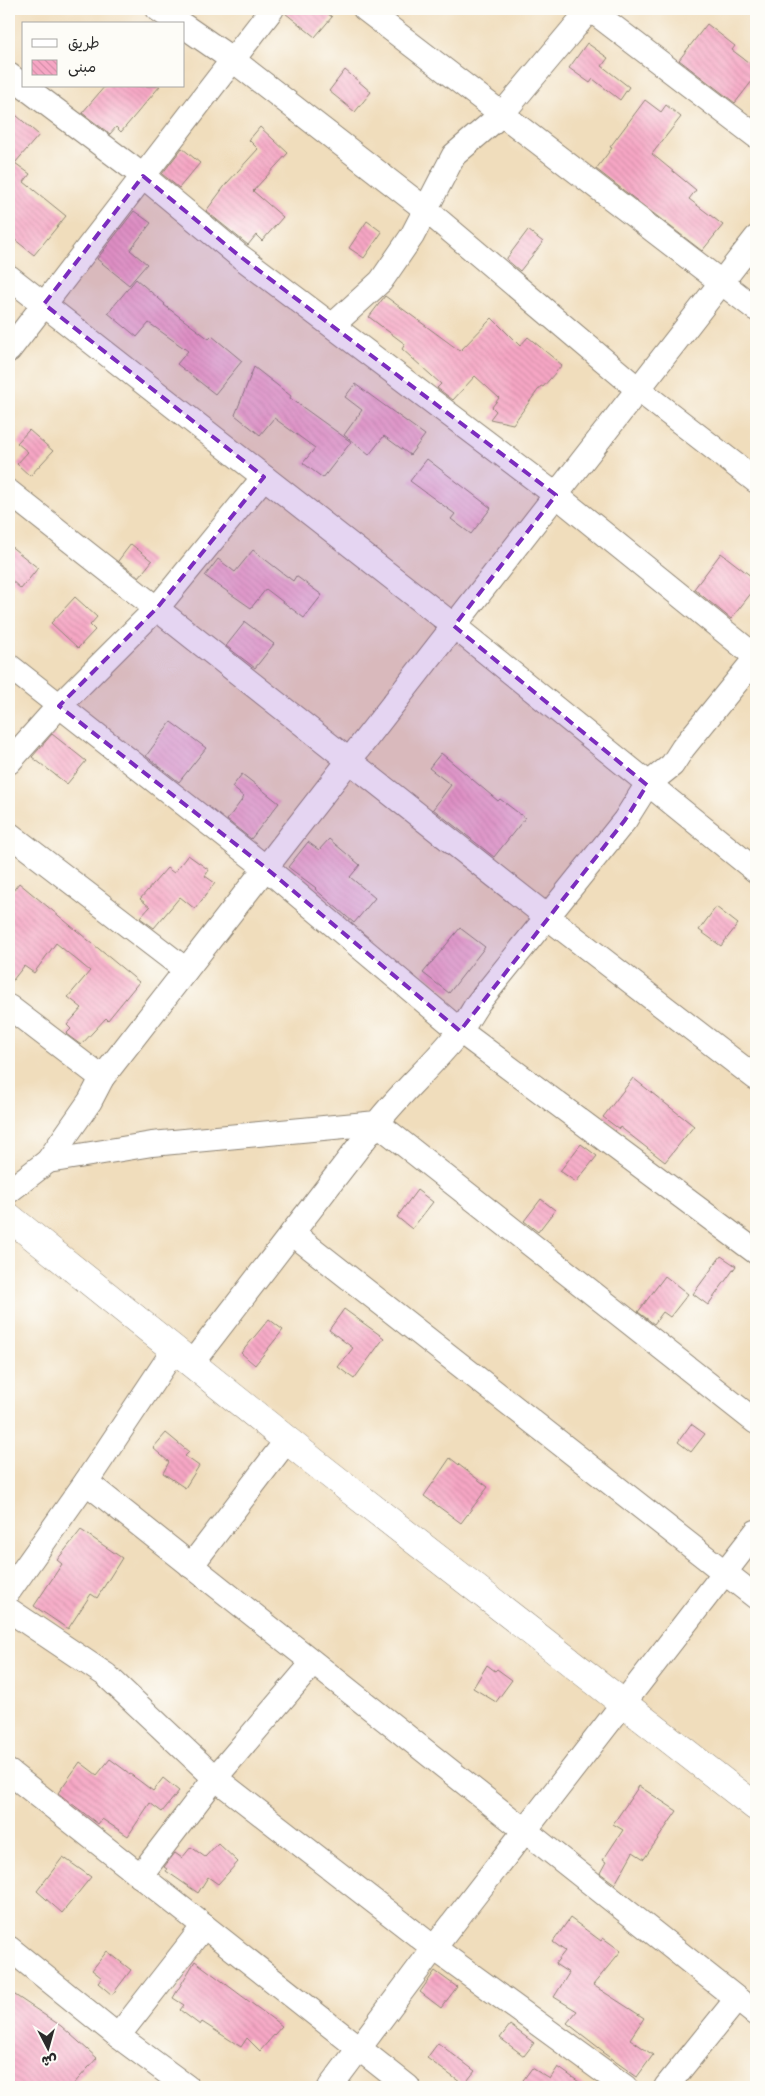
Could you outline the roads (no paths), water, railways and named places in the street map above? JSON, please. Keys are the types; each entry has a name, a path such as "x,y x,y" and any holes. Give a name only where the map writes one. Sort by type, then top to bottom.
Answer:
{"street":[{"path":"158,9 177,22"},
{"path":"9,350 272,9"},
{"path":"364,9 756,309"},
{"path":"333,325 381,281 412,236 454,155 502,114 590,9 756,136"},
{"path":"185,27 233,60 425,209 639,390 756,481"},
{"path":"9,75 22,85"},
{"path":"9,1590 86,1482 182,1357 292,1234 394,1101 460,1031 478,1003 546,916 625,820 647,785 672,765 683,748 756,657 556,496 237,254 143,176 26,88"},
{"path":"9,1191 48,1161 90,1101 102,1078 756,238"},
{"path":"9,277 454,626 756,872"},
{"path":"9,762 60,706 157,608 264,476"},
{"path":"9,492 546,916 756,1078"},
{"path":"9,666 266,868 460,1031 756,1252"},
{"path":"9,834 186,970"},
{"path":"9,1007 102,1078"},
{"path":"48,1161 152,1144 377,1123 756,1422"},
{"path":"9,1217 287,1440 756,1807"},
{"path":"292,1234 756,1597"},
{"path":"191,1566 287,1440"},
{"path":"86,1482 756,2014"},
{"path":"330,2087 434,1948 756,1532"},
{"path":"9,1610 106,1675 215,1778 434,1948 625,2087"},
{"path":"140,1876 215,1778 313,1663"},
{"path":"9,1772 408,2087"},
{"path":"118,2036 204,1926"},
{"path":"9,1948 118,2036 187,2087"},
{"path":"666,2087 737,1999"}]}
